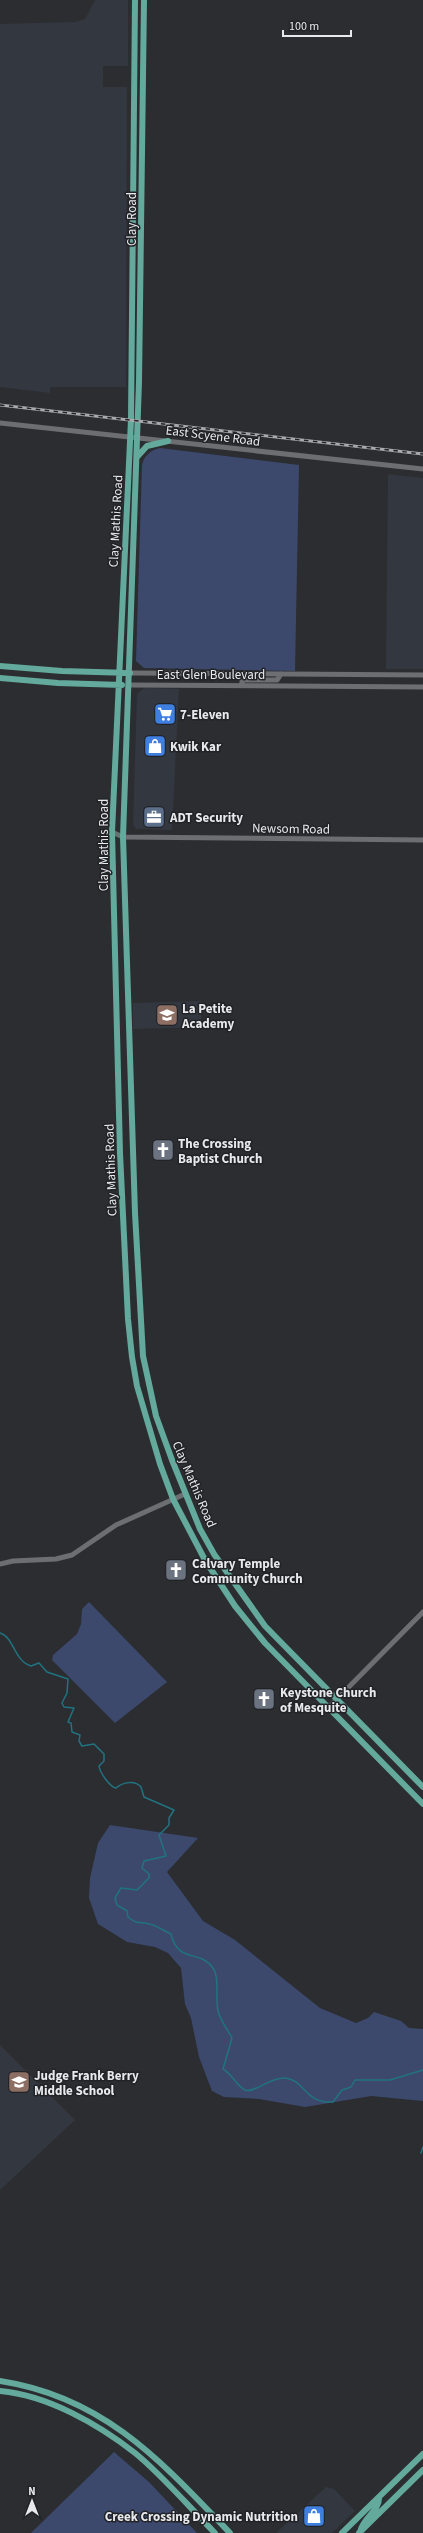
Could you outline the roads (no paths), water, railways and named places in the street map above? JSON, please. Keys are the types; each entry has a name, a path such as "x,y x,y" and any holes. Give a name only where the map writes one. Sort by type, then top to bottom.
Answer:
{"main road":[{"name":"Clay Road","path":"131,437 135,0"},
{"name":"Clay Road","path":"138,437 144,0"},
{"path":"135,63 143,63"},
{"path":"135,84 143,84"},
{"path":"134,179 142,179"},
{"path":"132,345 140,345"},
{"name":"Clay Mathis Road","path":"131,437 112,832 123,1213 130,1343 137,1386 145,1418 173,1499 205,1560 235,1606 265,1643 423,1804"},
{"name":"Clay Mathis Road","path":"138,437 124,837 137,1283 143,1356 156,1416 185,1494 214,1554 265,1626 423,1787"},
{"path":"137,459 143,448 168,441"},
{"name":"East Glen Boulevard","path":"0,666 130,673"},
{"name":"East Glen Boulevard","path":"0,678 58,683 129,685"},
{"path":"117,1024 130,1024"},
{"path":"0,2381 64,2398 113,2423 143,2446 230,2533"},
{"path":"0,2391 38,2400 100,2429 135,2454 214,2533"},
{"path":"342,2533 423,2454"},
{"path":"359,2532 423,2470"},
{"path":"359,2532 362,2523 378,2506 379,2497"}],"street":[{"name":"East Scyene Road","path":"0,423 138,437 423,470"},
{"name":"East Glen Boulevard","path":"130,673 423,675"},
{"path":"242,686 242,680 277,680 281,674"},
{"name":"East Glen Boulevard","path":"129,685 423,687"},
{"name":"Newsom Road","path":"112,832 124,837 423,840"},
{"path":"0,1564 12,1560 56,1559 72,1555 116,1525 185,1494"},
{"path":"328,1708 423,1612"}],"waterway":[{"path":"0,1633 5,1635 17,1654 25,1663 31,1666 39,1663 47,1672 68,1679 67,1693 62,1703 64,1707 74,1708 68,1722 71,1723 72,1732 80,1735 79,1741 82,1746 94,1744 104,1754 104,1761 99,1766 108,1782 116,1788 125,1783 136,1783 141,1787 144,1797 174,1810 169,1818 169,1825 159,1835 166,1856 144,1861 142,1868 149,1874 149,1878 137,1890 121,1888 115,1898 117,1905 127,1911 128,1917 132,1920 146,1923 171,1934 174,1943 179,1949 184,1953 208,1962 213,1968 217,1983 218,2011 232,2038 223,2069 239,2085 248,2091 279,2078 285,2078 297,2083 311,2096 324,2102 333,2102 342,2090 351,2087 355,2080 390,2080 423,2070"},
{"path":"421,2153 423,2147"}],"railway":[{"path":"0,405 423,454"}],"place":[{"name":"7-Eleven","path":"165,714"},
{"name":"Kwik Kar","path":"155,746"},
{"name":"ADT Security","path":"154,817"},
{"name":"La Petite Academy","path":"167,1015"},
{"name":"The Crossing Baptist Church","path":"163,1150"},
{"name":"Calvary Temple Community Church","path":"176,1570"},
{"name":"Keystone Church of Mesquite","path":"264,1699"},
{"name":"Judge Frank Berry Middle School","path":"19,2082"},
{"name":"Creek Crossing Dynamic Nutrition","path":"314,2516"}]}
